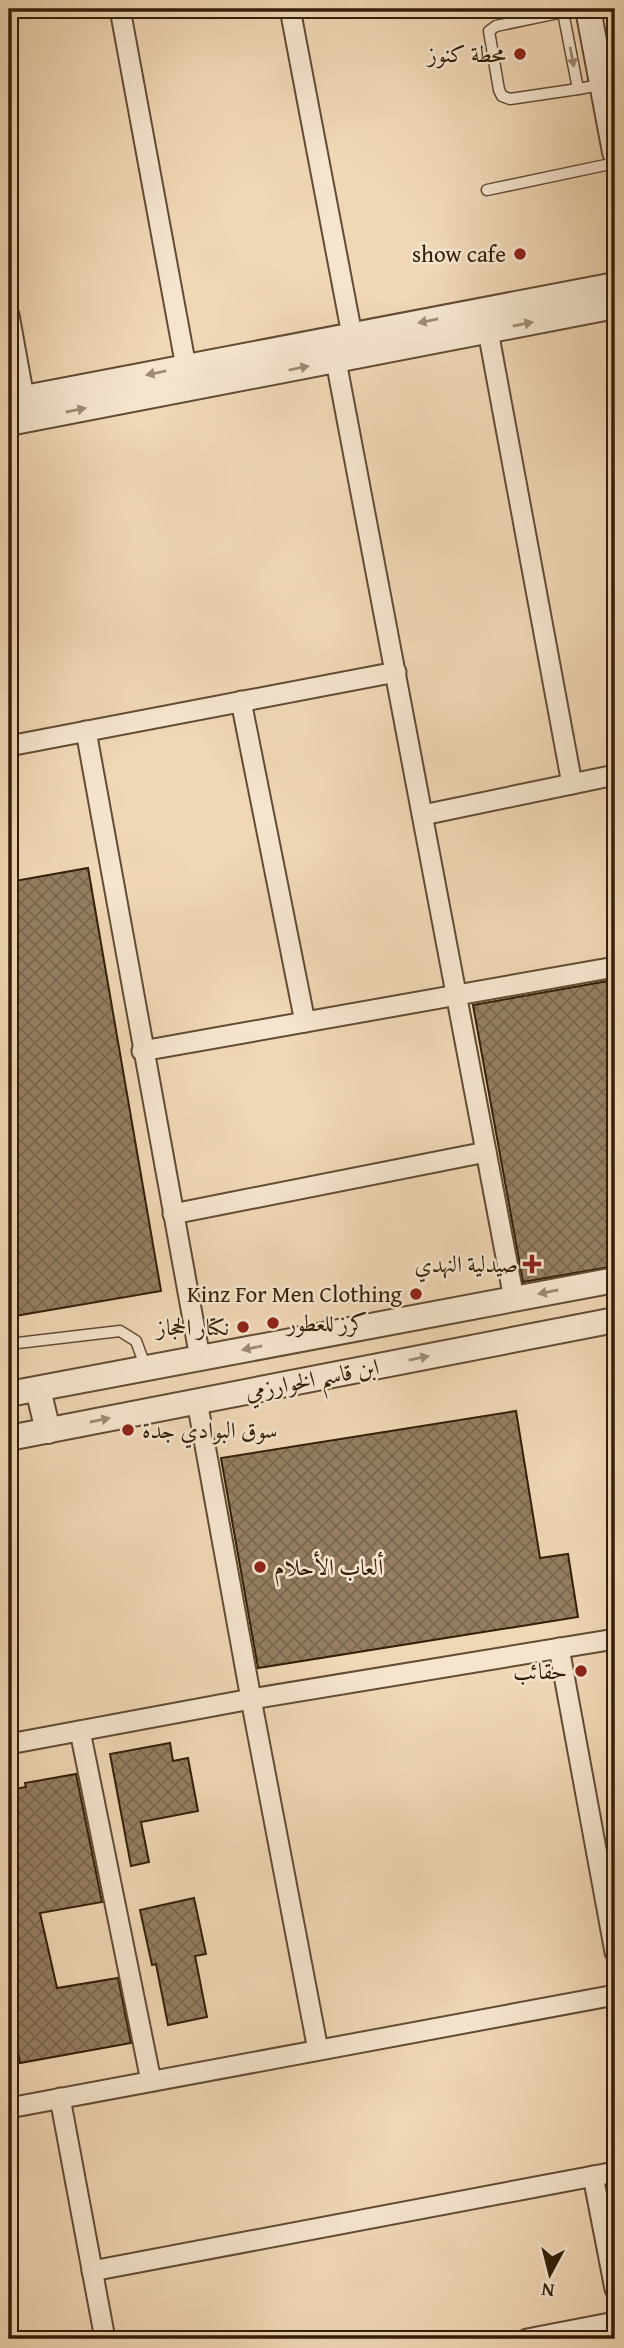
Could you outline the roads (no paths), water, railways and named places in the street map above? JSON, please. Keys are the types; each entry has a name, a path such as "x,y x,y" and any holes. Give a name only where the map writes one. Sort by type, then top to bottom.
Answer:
{"street":[{"path":"120,9 186,367"},
{"path":"290,9 352,335"},
{"path":"575,10 590,87 615,152"},
{"path":"9,315 16,399 615,285"},
{"path":"9,423 615,306"},
{"path":"488,331 572,784"},
{"path":"336,362 514,1298"},
{"path":"9,746 396,672"},
{"path":"241,701 305,1022"},
{"path":"86,731 142,1051 200,1358"},
{"path":"423,815 615,775"},
{"path":"142,1051 615,967"},
{"path":"173,1214 486,1152"},
{"name":"ابن قاسم الخوارزمي","path":"9,1394 615,1280"},
{"name":"ابن قاسم الخوارزمي","path":"9,1438 615,1320"},
{"path":"38,1388 48,1431"},
{"path":"197,1401 318,2050"},
{"path":"9,1744 251,1699 615,1639"},
{"path":"559,1648 615,1952"},
{"path":"80,1731 151,2081"},
{"path":"9,2108 615,1994"},
{"path":"60,2098 104,2339"},
{"path":"92,2271 615,2172"},
{"path":"593,2176 615,2288"},
{"path":"527,2339 615,2322"}],"lane":[{"path":"575,10 496,26 489,31 494,65 499,90 502,96 510,99 590,87"},
{"path":"488,190 615,163"},
{"path":"9,1344 120,1331 136,1341 146,1368"}],"place":[{"name":"محطة كنوز","path":"520,54"},
{"name":"show cafe","path":"520,254"},
{"name":"صيدلية النهدي","path":"532,1264"},
{"name":"Kinz For Men Clothing","path":"416,1294"},
{"name":"كرز للعطور","path":"273,1323"},
{"name":"نكتار الحجاز","path":"243,1327"},
{"name":"سوق البوادي جدة","path":"128,1430"},
{"name":"ألعاب الأحلام","path":"260,1567"},
{"name":"حقائب","path":"581,1671"}]}
